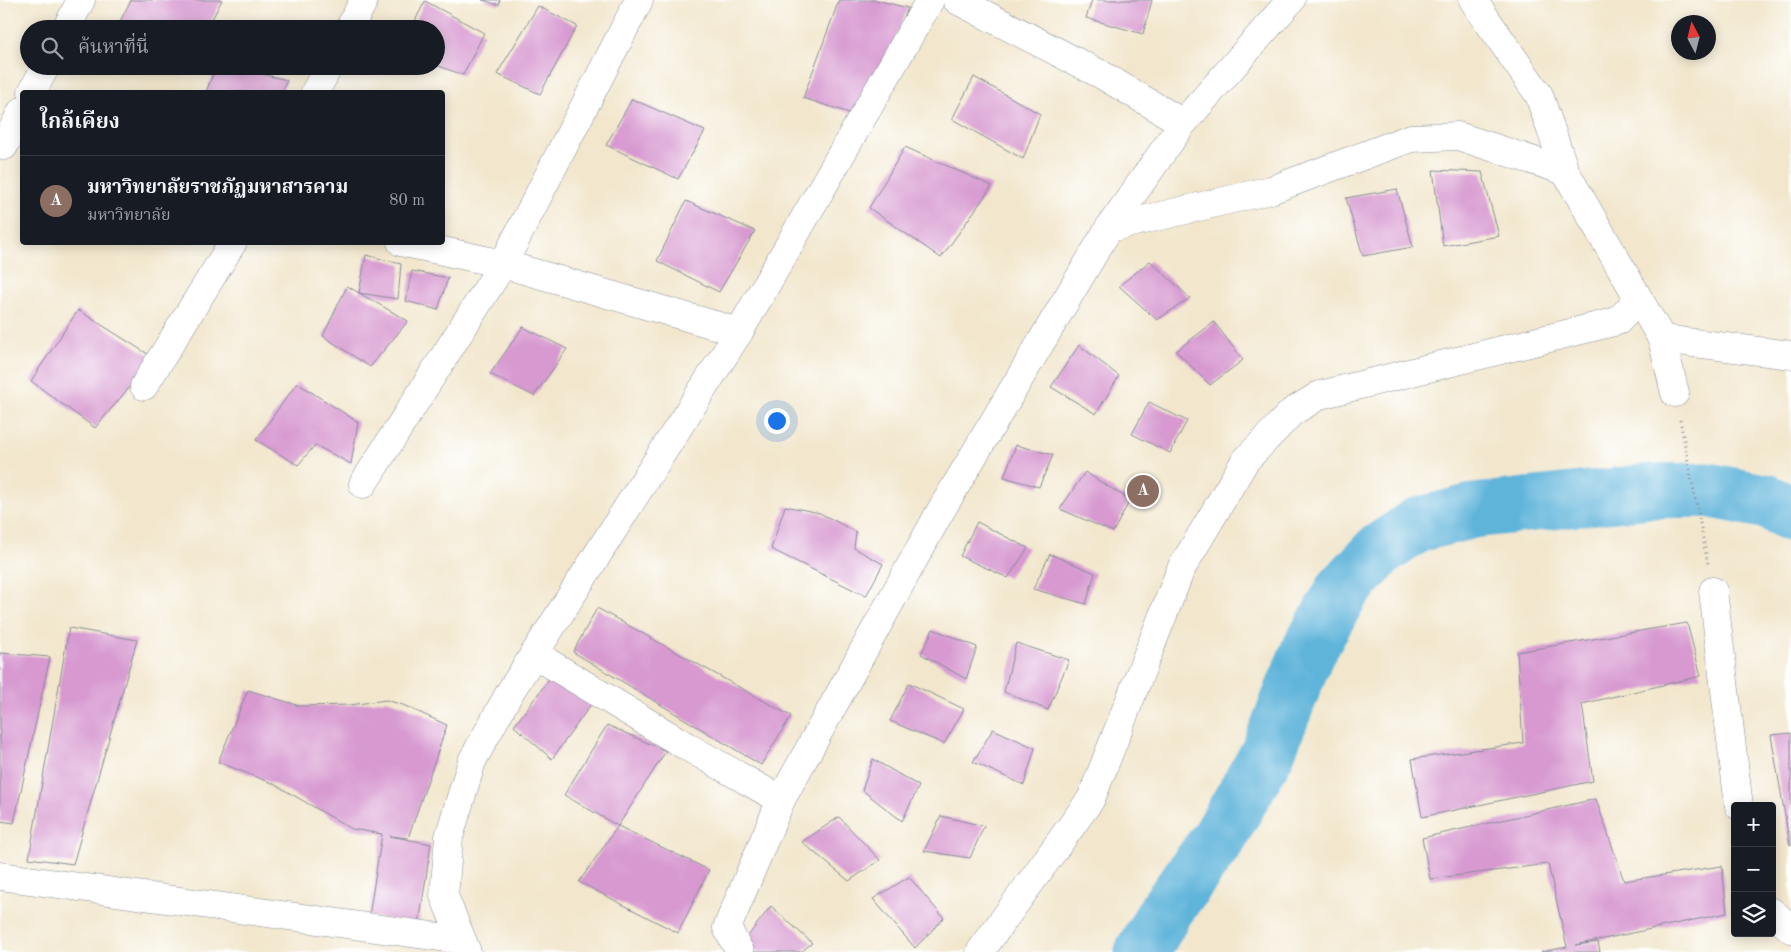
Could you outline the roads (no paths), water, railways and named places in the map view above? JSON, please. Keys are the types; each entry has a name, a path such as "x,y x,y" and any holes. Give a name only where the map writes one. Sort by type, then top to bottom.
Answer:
{"street":[{"path":"71,20 81,0"},
{"path":"354,20 364,0"},
{"path":"363,484 503,264 639,0"},
{"path":"464,946 444,896 449,837 472,760 510,692 740,332 930,0"},
{"path":"957,0 1102,75 1183,122"},
{"path":"740,952 727,928 781,800 940,512 1109,228 1183,122 1291,0"},
{"path":"1473,0 1539,96 1565,171 1662,339 1675,393"},
{"path":"33,90 41,75"},
{"path":"316,90 324,75"},
{"path":"9,148 20,117"},
{"path":"1109,228 1271,190 1412,138 1458,136 1565,171"},
{"path":"144,386 230,245"},
{"path":"415,245 503,264 740,332"},
{"path":"980,952 1092,799 1181,569 1245,461 1292,412 1320,395 1618,321 1638,300"},
{"path":"1662,339 1791,354"},
{"path":"1713,591 1739,802"},
{"path":"534,654 686,746 781,800"},
{"path":"0,876 464,946"},
{"path":"1776,916 1791,929"}],"waterway":[{"path":"1142,952 1166,910 1220,836 1268,752 1307,653 1343,590 1379,551 1417,525 1473,511 1651,491 1708,490 1768,502 1791,514"}],"place":[{"name":"มหาวิทยาลัยราชภัฏมหาสารคาม","path":"1143,491"}]}
